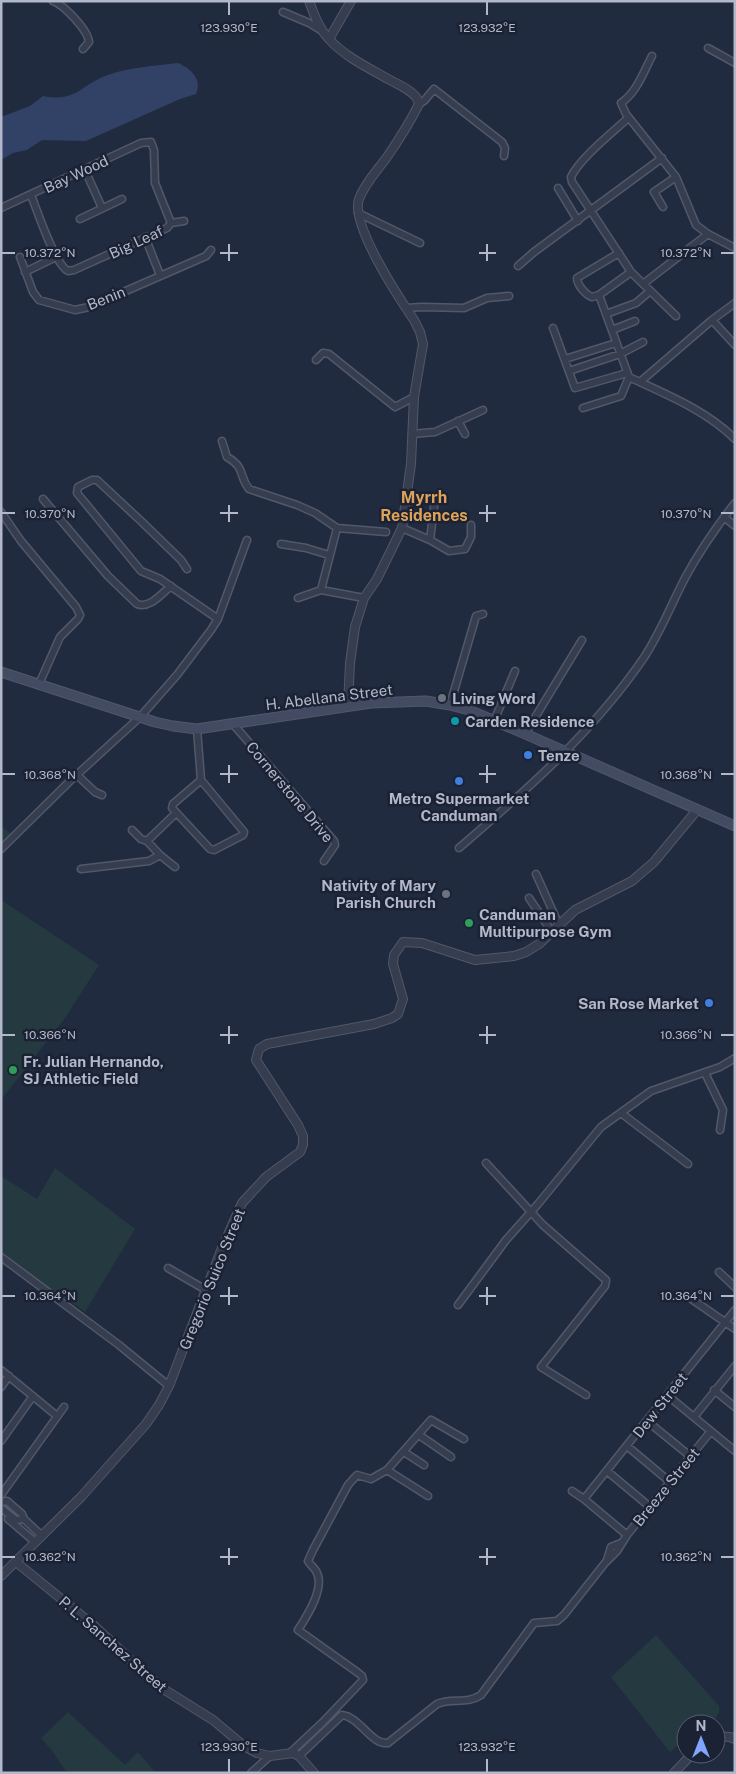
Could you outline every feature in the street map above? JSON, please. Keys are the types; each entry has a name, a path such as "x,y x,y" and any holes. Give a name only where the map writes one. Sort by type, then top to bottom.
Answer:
{"main road":[{"name":"H. Abellana Street","path":"1,672 140,717 173,726 197,728 371,702 426,701 450,705 468,710 525,734 735,826"}],"street":[{"path":"53,1 68,11 88,36 89,42 83,49"},
{"path":"309,1 322,31 329,40 339,49 367,67 406,88 418,99 418,104"},
{"path":"329,40 351,1"},
{"path":"283,12 322,31"},
{"path":"708,48 735,63"},
{"path":"652,56 635,91 621,103 628,118 637,126 676,177 696,225 708,234 735,248"},
{"path":"348,706 350,663 355,627 364,598 377,579 402,528 411,464 414,397 423,344 420,332 371,248 358,212 358,201 370,178 387,158 418,104 424,101 434,89 502,142 505,148 504,156"},
{"path":"628,118 594,150 572,175 572,182 631,272 676,316"},
{"name":"Bay Wood","path":"1,208 141,143 151,142 154,150 154,183 171,223"},
{"path":"518,266 534,252 662,158"},
{"path":"85,170 102,208"},
{"path":"663,207 654,192 676,177"},
{"path":"558,188 578,221"},
{"path":"25,272 56,257 31,195"},
{"path":"80,219 122,199"},
{"path":"358,212 420,243"},
{"path":"171,223 184,221"},
{"name":"Big Leaf","path":"56,257 63,269 68,272 167,228 171,223"},
{"path":"643,284 708,234"},
{"path":"145,237 160,275"},
{"name":"Benin","path":"20,257 33,292 40,300 75,310 89,306 206,256 211,250"},
{"path":"619,253 577,278 577,282 588,296 592,297 599,295 631,272"},
{"path":"606,314 636,303 650,291"},
{"path":"599,295 628,375 660,390 722,425 735,439"},
{"path":"406,308 464,308 487,298 509,296"},
{"path":"640,382 712,320 735,303"},
{"path":"712,320 735,345"},
{"path":"612,330 635,321"},
{"path":"553,328 575,388 628,375"},
{"path":"569,371 620,354 643,342"},
{"path":"565,360 616,343"},
{"path":"316,360 323,353 329,354 395,407 414,397"},
{"path":"582,408 621,396 628,375"},
{"path":"412,434 435,432 483,410"},
{"path":"458,421 465,434"},
{"path":"222,441 227,457 242,470 245,483 249,489 297,505 315,513 337,528 386,532"},
{"path":"187,569 181,560 96,480 78,487 77,493 141,571 160,579 218,619"},
{"path":"43,499 108,576 137,604 147,605 171,586"},
{"path":"430,540 436,499"},
{"path":"459,848 511,803 565,752 624,684 645,656 665,623 685,578 735,503"},
{"path":"1,512 21,541 76,607 80,615 60,637 39,684"},
{"path":"724,517 735,526"},
{"path":"402,528 430,540 449,551 465,549 472,537 471,525"},
{"path":"321,590 337,528"},
{"path":"1,849 140,717 177,675 212,630 218,619 248,540"},
{"path":"281,544 306,548 329,556"},
{"path":"298,598 321,590 364,598"},
{"path":"450,705 476,616 483,614"},
{"path":"525,734 582,640"},
{"path":"494,721 515,671"},
{"name":"Cornerstone Drive","path":"233,724 334,841 335,845 324,861"},
{"path":"197,728 201,780 243,828 243,835 212,850 172,808 173,804 201,780"},
{"path":"77,776 95,792 102,795"},
{"name":"Gregorio Suico Street","path":"1,1576 80,1497 146,1424 169,1386 242,1202 266,1177 300,1152 303,1145 303,1136 256,1060 259,1049 267,1044 374,1024 398,1014 402,999 393,964 394,955 403,942 422,943 475,960 514,956 526,952 539,944 575,910 632,881 654,862 697,810"},
{"path":"147,841 176,813"},
{"path":"132,830 141,839 147,841 174,867"},
{"path":"82,869 149,861 160,855"},
{"path":"536,874 559,925"},
{"path":"529,898 552,932"},
{"path":"458,1305 502,1245 601,1127 652,1091 720,1067 735,1058"},
{"path":"705,1072 723,1110 720,1130"},
{"path":"621,1113 688,1164"},
{"path":"486,1163 530,1213 606,1280 605,1286 541,1367 586,1395"},
{"path":"1,1258 119,1344 169,1386"},
{"path":"168,1268 206,1290"},
{"path":"719,1272 735,1287"},
{"path":"690,1298 735,1329"},
{"name":"Dew Street","path":"584,1499 735,1310"},
{"path":"694,1417 735,1366"},
{"path":"1,1370 57,1416"},
{"path":"1,1387 9,1376"},
{"path":"714,1390 735,1407"},
{"path":"667,1395 735,1451"},
{"path":"1,1441 33,1396"},
{"path":"1,1495 64,1407"},
{"path":"290,1753 363,1680 362,1676 357,1672 298,1630 314,1604 316,1596 318,1582 316,1571 308,1561 330,1518 355,1476 360,1475 371,1479 387,1470 430,1420 464,1440"},
{"path":"647,1421 690,1456"},
{"name":"Breeze Street","path":"299,1756 342,1715 350,1716 380,1742 388,1743 442,1701 473,1700 481,1695 534,1623 557,1621 606,1563 611,1547 621,1543 711,1431"},
{"path":"419,1435 451,1457"},
{"path":"627,1446 670,1482"},
{"path":"404,1452 424,1465"},
{"path":"387,1470 428,1496"},
{"path":"607,1471 650,1507"},
{"path":"572,1491 628,1534"},
{"path":"1,1502 7,1501 42,1536"},
{"path":"1,1508 16,1520 24,1519"},
{"path":"1,1513 36,1542"},
{"name":"P. L. Sanchez Street","path":"16,1562 92,1624 165,1690 213,1720 244,1746 257,1753 270,1756 290,1753 299,1756"},
{"path":"251,1773 270,1756"},
{"path":"299,1756 314,1773"}],"green space":[{"path":"1,826 16,838 1,854"},
{"path":"1,900 99,965 65,1018 1,1100"},
{"path":"55,1168 135,1229 85,1312 66,1298 61,1306 4,1264 1,1269 1,1176 37,1199"},
{"path":"656,1635 719,1706 719,1713 676,1714 676,1747 670,1752 611,1677"},
{"path":"68,1712 125,1765 138,1752 156,1773 67,1773 41,1738"}],"water":[{"path":"178,63 191,71 197,79 198,89 196,94 180,99 86,141 42,140 27,150 13,153 1,160 1,117 30,106 43,96 64,97 71,95 99,79 116,72"}],"place":[{"name":"Living Word","path":"442,698"},
{"name":"Carden Residence","path":"455,721"},
{"name":"Tenze","path":"528,755"},
{"name":"Metro Supermarket Canduman","path":"459,781"},
{"name":"Nativity of Mary Parish Church","path":"446,894"},
{"name":"Canduman Multipurpose Gym","path":"469,923"},
{"name":"San Rose Market","path":"709,1003"},
{"name":"Fr. Julian Hernando, SJ Athletic Field","path":"13,1070"}],"district":[{"name":"Myrrh Residences","path":"424,506"}]}
